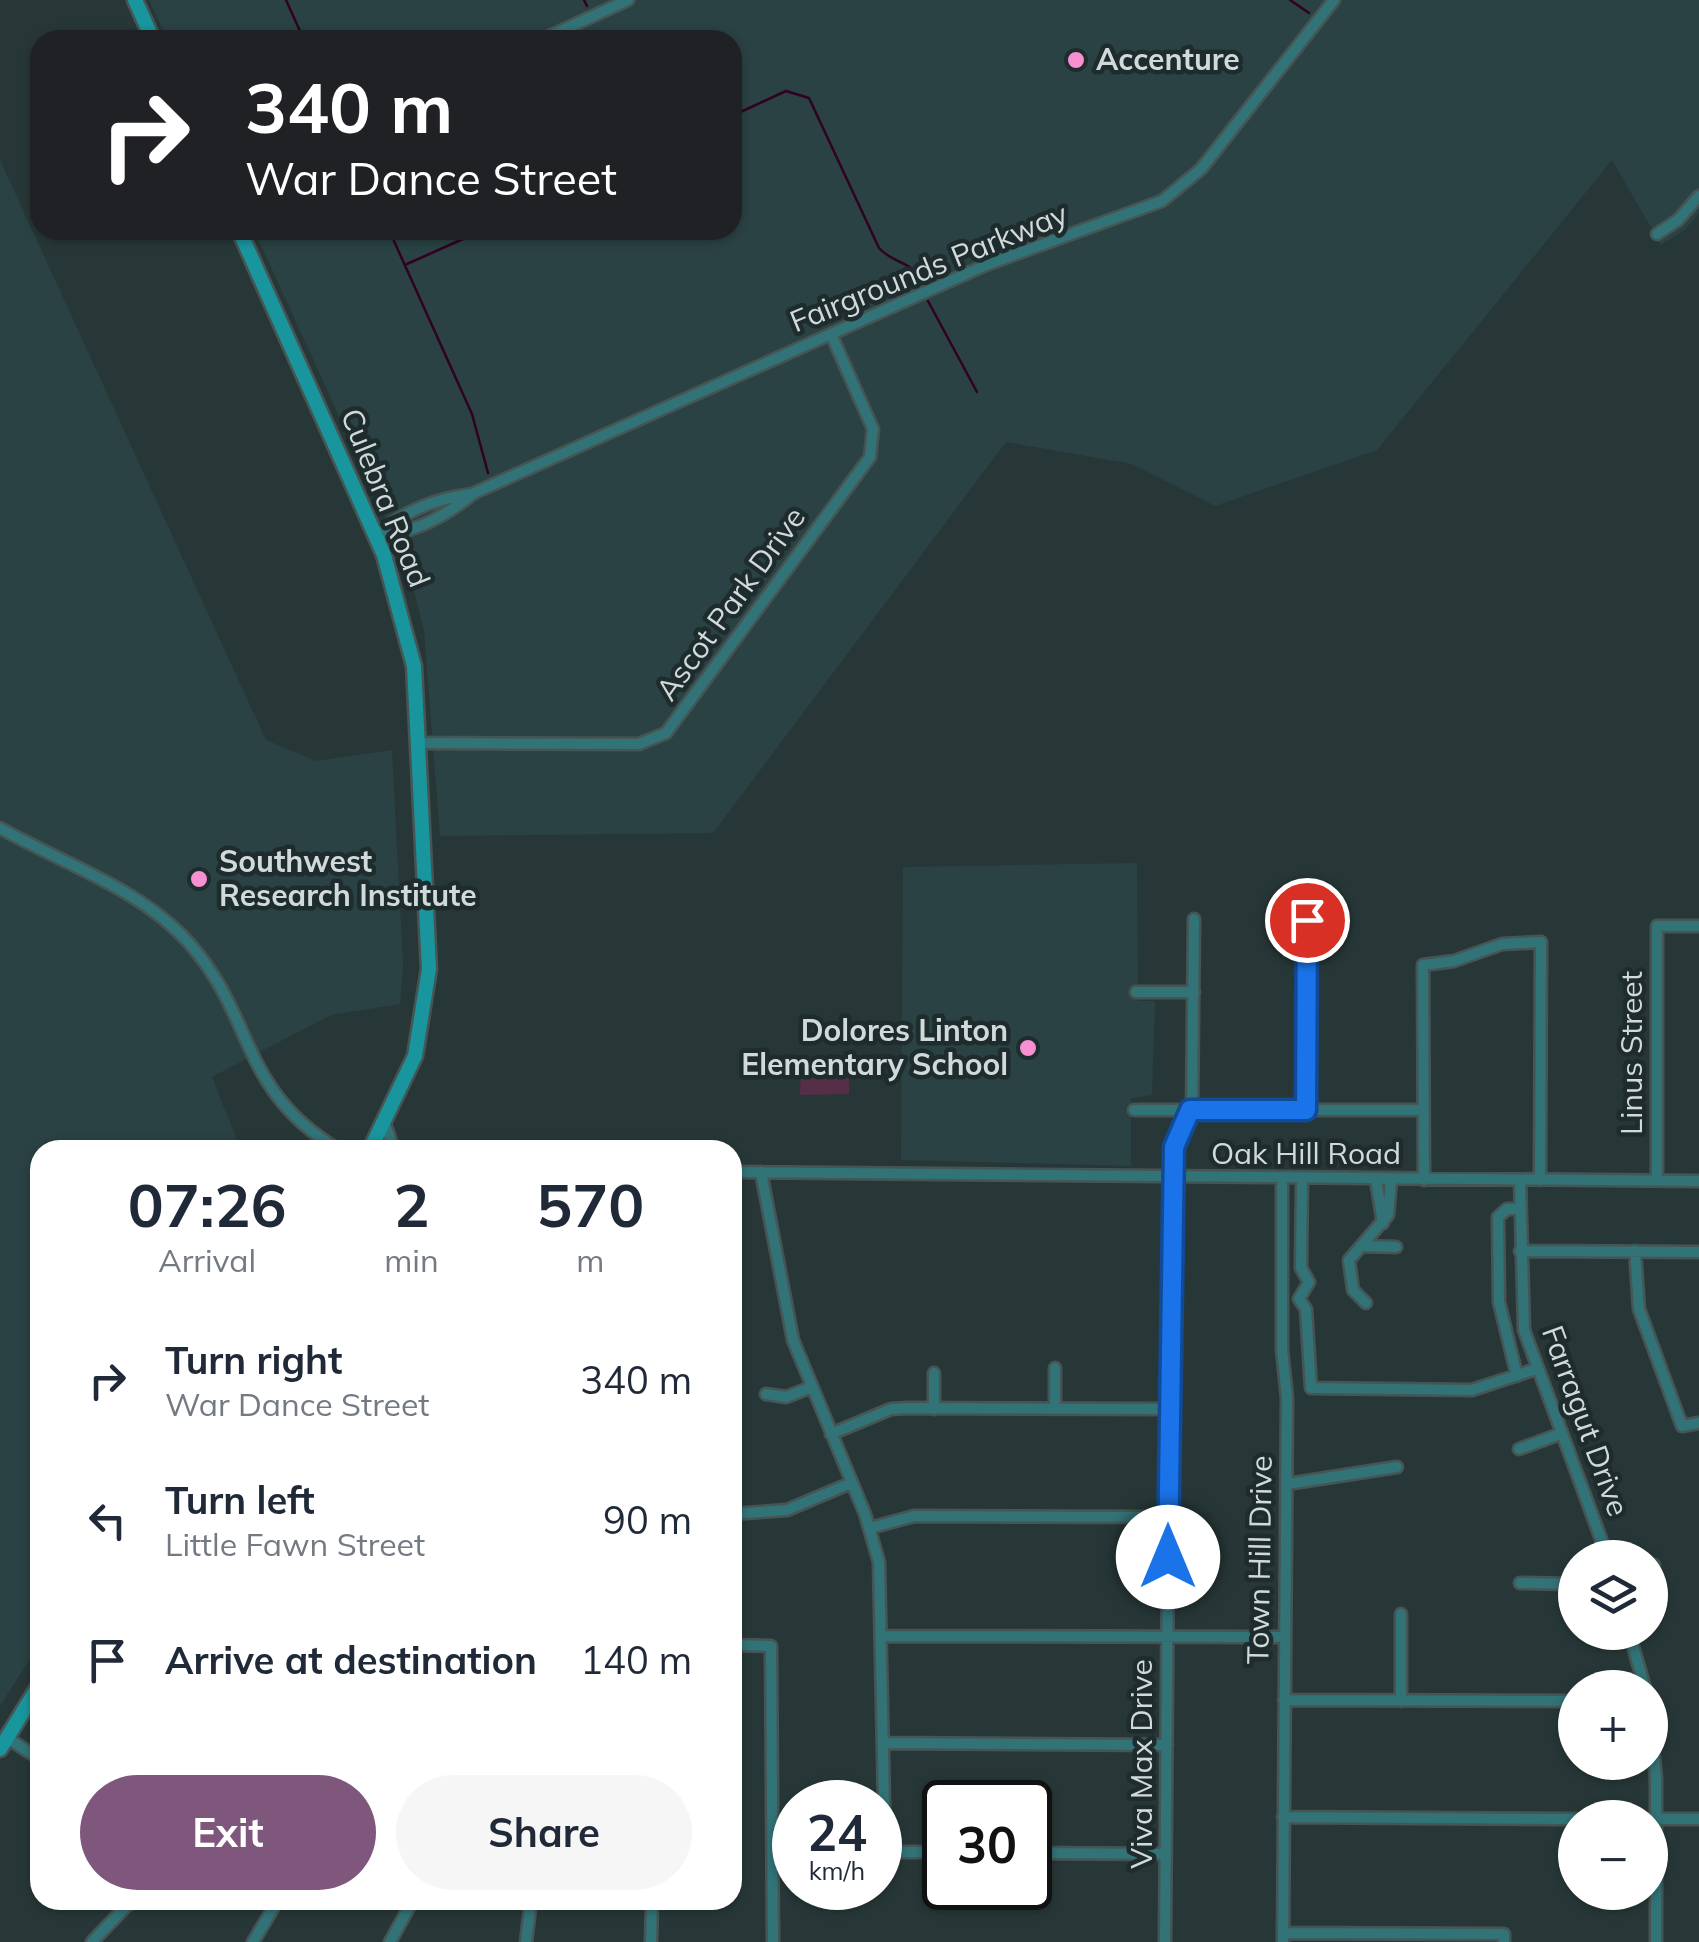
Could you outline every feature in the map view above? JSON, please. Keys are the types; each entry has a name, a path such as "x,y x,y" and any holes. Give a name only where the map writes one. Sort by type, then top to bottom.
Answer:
{"main road":[{"path":"134,0 148,30"},
{"name":"Culebra Road","path":"243,240 376,536 393,580 414,666 429,969 418,1044 376,1140"},
{"path":"3,1743 30,1700"}],"street":[{"path":"563,30 628,0"},
{"name":"Fairgrounds Parkway","path":"376,536 393,520 447,497 474,494 986,265 1132,214 1176,192 1201,169 1334,0"},
{"path":"1657,234 1678,220 1699,196"},
{"name":"Ascot Park Drive","path":"418,742 638,744 666,734 870,457 873,429 831,334"},
{"path":"0,828 137,899 165,918 220,984 269,1089 281,1104 327,1140"},
{"name":"Viva Max Drive","path":"1165,1942 1171,1179 1174,1147 1191,1110 1194,919"},
{"path":"1306,1110 1307,920"},
{"name":"Linus Street","path":"1657,1181 1657,926 1699,926"},
{"path":"1424,1180 1424,965 1502,944 1542,942 1540,1180"},
{"path":"1136,992 1194,992"},
{"path":"1134,1110 1423,1110"},
{"path":"385,1124 391,1140"},
{"name":"Oak Hill Road","path":"742,1172 1699,1181"},
{"path":"761,1172 791,1331 870,1528 883,1588 885,1852 922,1852"},
{"name":"Town Hill Drive","path":"1282,1180 1287,1484 1284,1938"},
{"path":"1302,1180 1301,1268 1309,1282 1299,1299 1306,1309 1310,1388 1472,1390 1536,1369"},
{"path":"1376,1180 1383,1223"},
{"path":"1366,1303 1350,1278 1349,1260 1383,1223 1392,1180"},
{"name":"Farragut Drive","path":"1520,1180 1524,1330 1601,1540"},
{"path":"1518,1376 1499,1302 1498,1217 1507,1209 1520,1209"},
{"path":"1360,1246 1396,1247"},
{"path":"1520,1251 1699,1252"},
{"path":"1635,1252 1639,1309 1682,1426 1699,1423"},
{"path":"1055,1368 1055,1409"},
{"path":"934,1373 934,1409"},
{"path":"766,1394 786,1397 812,1386"},
{"path":"831,1434 891,1409 1169,1409"},
{"path":"1519,1450 1560,1434"},
{"path":"1287,1484 1397,1467"},
{"path":"742,1513 787,1510 851,1483"},
{"path":"870,1528 914,1516 1168,1517"},
{"path":"1520,1583 1558,1584"},
{"path":"1400,1701 1401,1614"},
{"path":"884,1636 1284,1638"},
{"path":"742,1645 771,1646 773,1942"},
{"path":"1284,1700 1558,1701"},
{"path":"3,1743 30,1755"},
{"path":"884,1743 1168,1745"},
{"path":"1283,1818 1558,1819"},
{"path":"1668,1819 1699,1819"},
{"path":"1052,1853 1166,1854"},
{"path":"92,1942 122,1910"},
{"path":"253,1942 272,1910"},
{"path":"390,1942 408,1910"},
{"path":"526,1942 530,1910"},
{"path":"652,1910 652,1942"},
{"path":"1655,1910 1656,1942"},
{"path":"1284,1938 1504,1938"}],"shaded area":[{"path":"149,0 1699,0 1699,213 1685,230 1661,245 1612,160 1377,450 1215,506 1132,464 1006,442 713,833 440,836 424,631 408,567 259,240 742,240 742,30 163,30"},
{"name":"Southwest Research Institute","path":"0,160 30,225 30,240 37,240 266,740 316,761 392,750 403,964 400,1004 331,1015 212,1077 237,1140 30,1140 30,1659 0,1706"},
{"name":"Dolores Linton Elementary School","path":"1137,863 1138,1001 1155,1001 1152,1095 1131,1098 1131,1166 901,1160 903,867"},
{"path":"801,1070 849,1070 849,1094 800,1095"}],"waterway":[{"path":"286,0 300,30"},
{"path":"584,0 587,6"},
{"path":"1290,0 1309,13"},
{"path":"742,111 786,91 809,98 879,248 912,269 921,280"},
{"path":"394,240 472,414 488,473"},
{"path":"407,264 461,240"},
{"path":"928,301 977,392"}],"place":[{"name":"Accenture","path":"1076,60"},
{"name":"Southwest Research Institute","path":"199,879"},
{"name":"Dolores Linton Elementary School","path":"1028,1048"}],"route":[{"path":"1168,1557 1174,1147 1190,1110 1306,1110 1307,920"}]}
